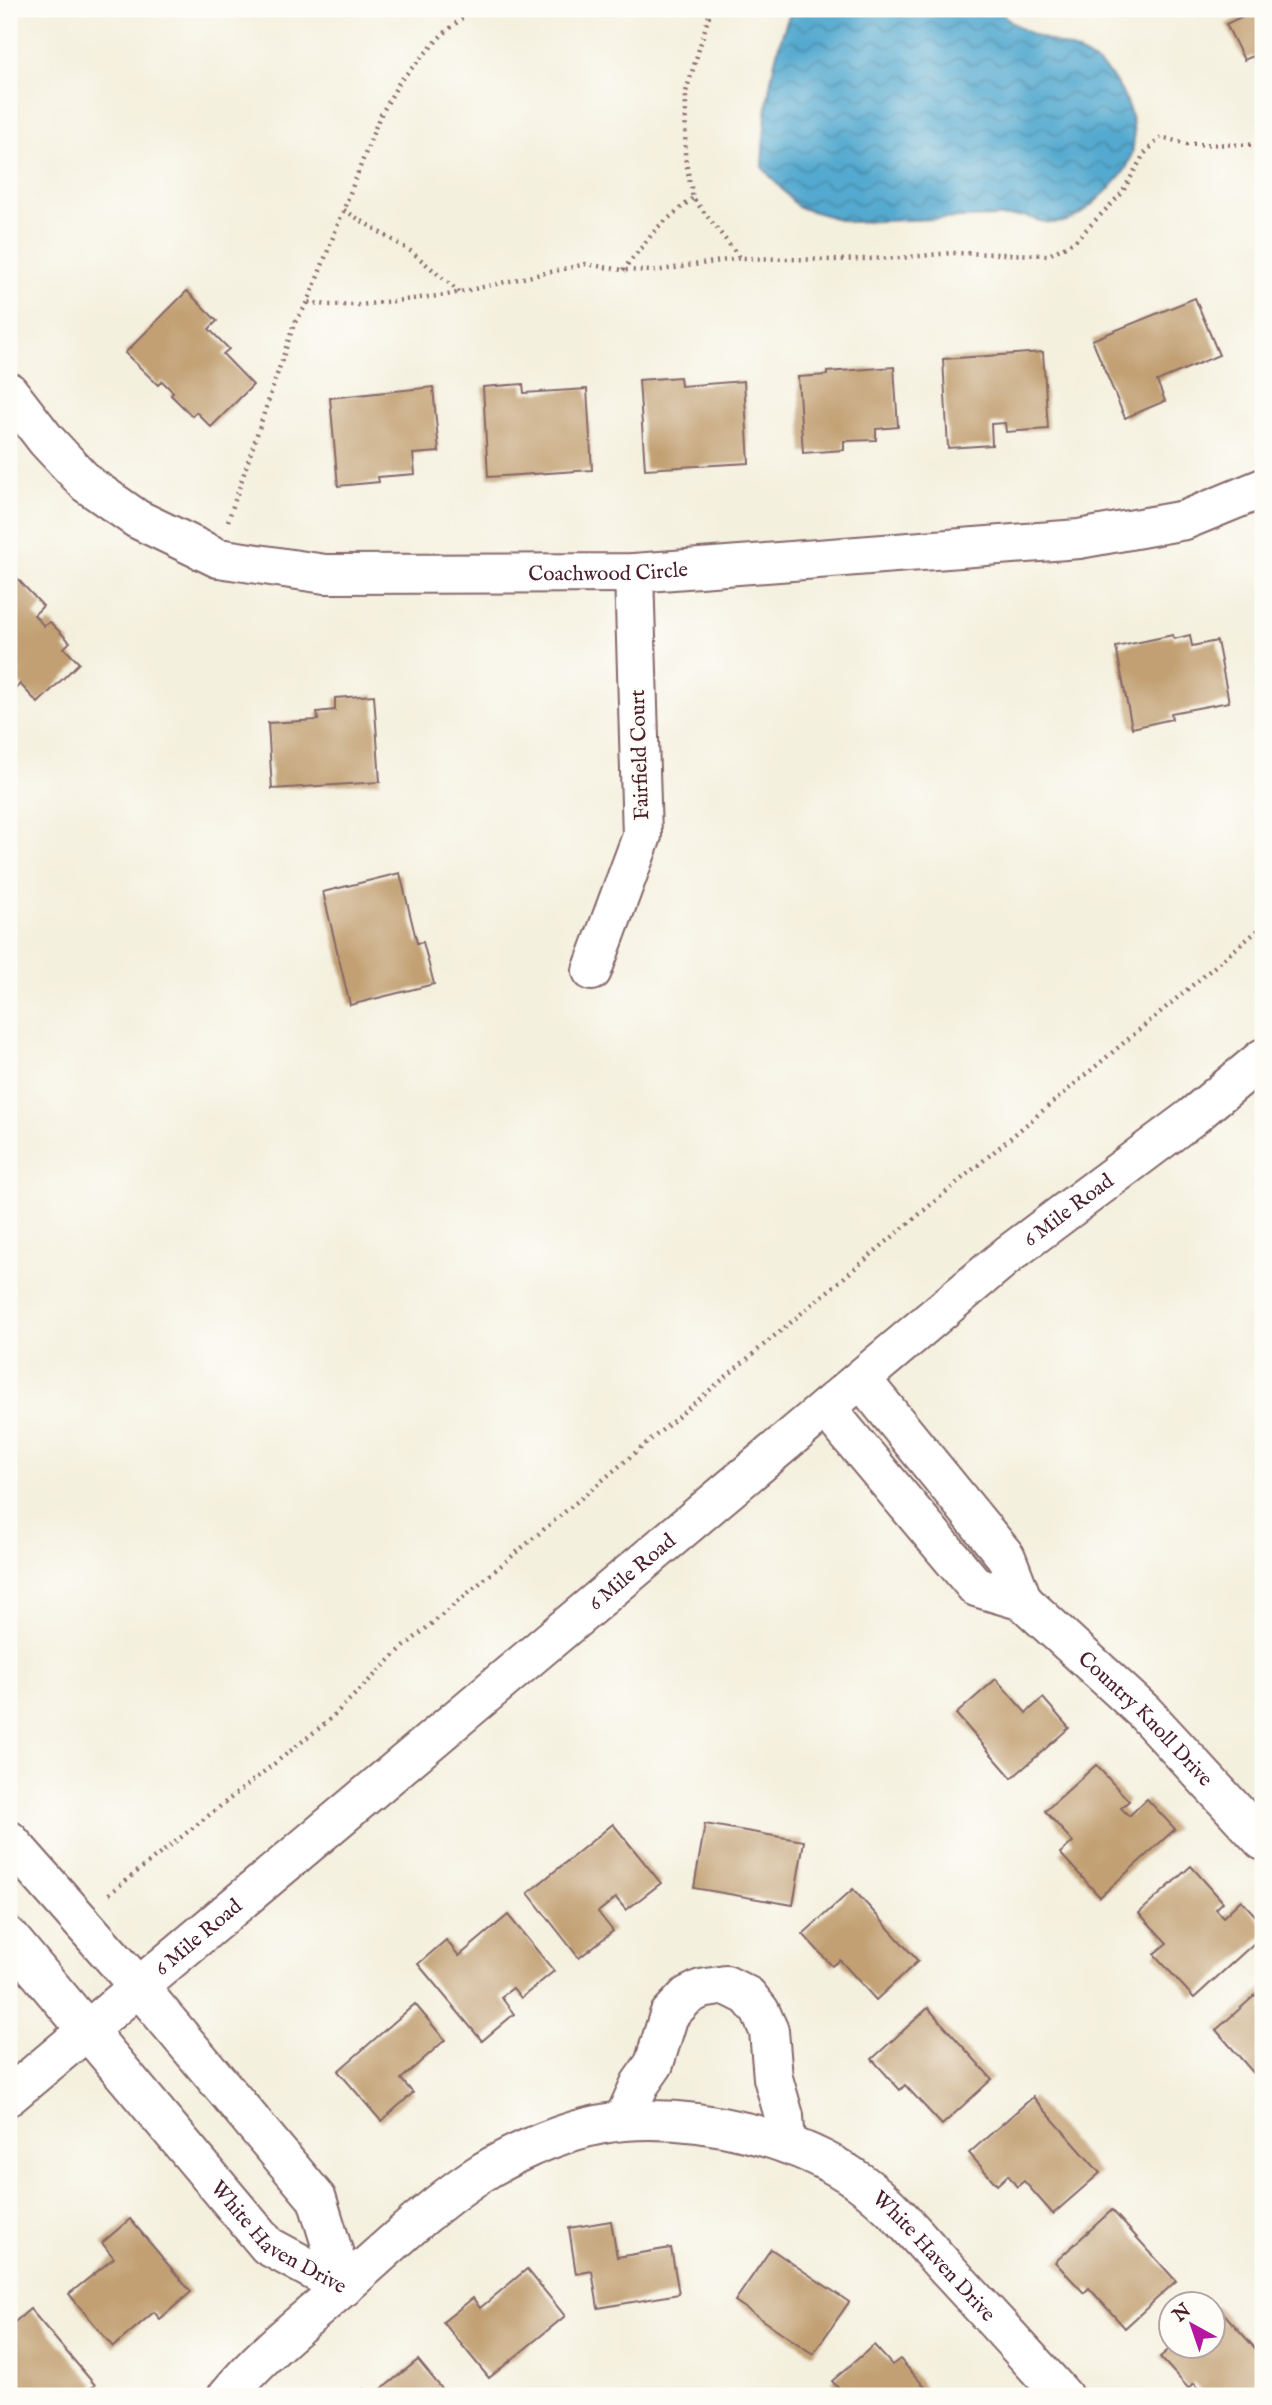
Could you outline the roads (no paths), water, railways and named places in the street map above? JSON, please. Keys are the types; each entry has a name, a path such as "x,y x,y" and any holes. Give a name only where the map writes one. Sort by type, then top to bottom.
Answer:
{"street":[{"name":"Coachwood Circle","path":"9,393 46,440 87,484 137,519 218,558 325,574 634,573 1079,539 1185,520 1263,488"},
{"name":"Fairfield Court","path":"592,971 642,836 634,573"},
{"name":"6 Mile Road","path":"9,2096 1009,1254 1192,1117 1263,1058"},
{"name":"Country Knoll Drive","path":"862,1379 1006,1557 1023,1601"},
{"name":"Country Knoll Drive","path":"827,1408 976,1587 1023,1601 1144,1712 1263,1840"},
{"name":"White Haven Drive","path":"9,1840 139,1987 317,2199 344,2287"},
{"name":"White Haven Drive","path":"9,1937 268,2246 344,2287"},
{"path":"623,2121 640,2084 654,2064 669,2015 687,1996 701,1989 726,1985 748,1996 760,2011 769,2031 773,2078 784,2116 786,2144"},
{"name":"White Haven Drive","path":"228,2396 243,2376 283,2338 473,2178 565,2134 623,2121 685,2122 729,2127 814,2154 833,2165 861,2183 891,2210 1063,2396"}],"water":[{"path":"792,9 998,10 1019,27 1084,55 1105,69 1124,96 1130,111 1134,144 1130,159 1123,173 1104,194 1080,214 1064,222 1047,222 1025,216 849,222 798,207 762,167 770,87 778,47"}]}
